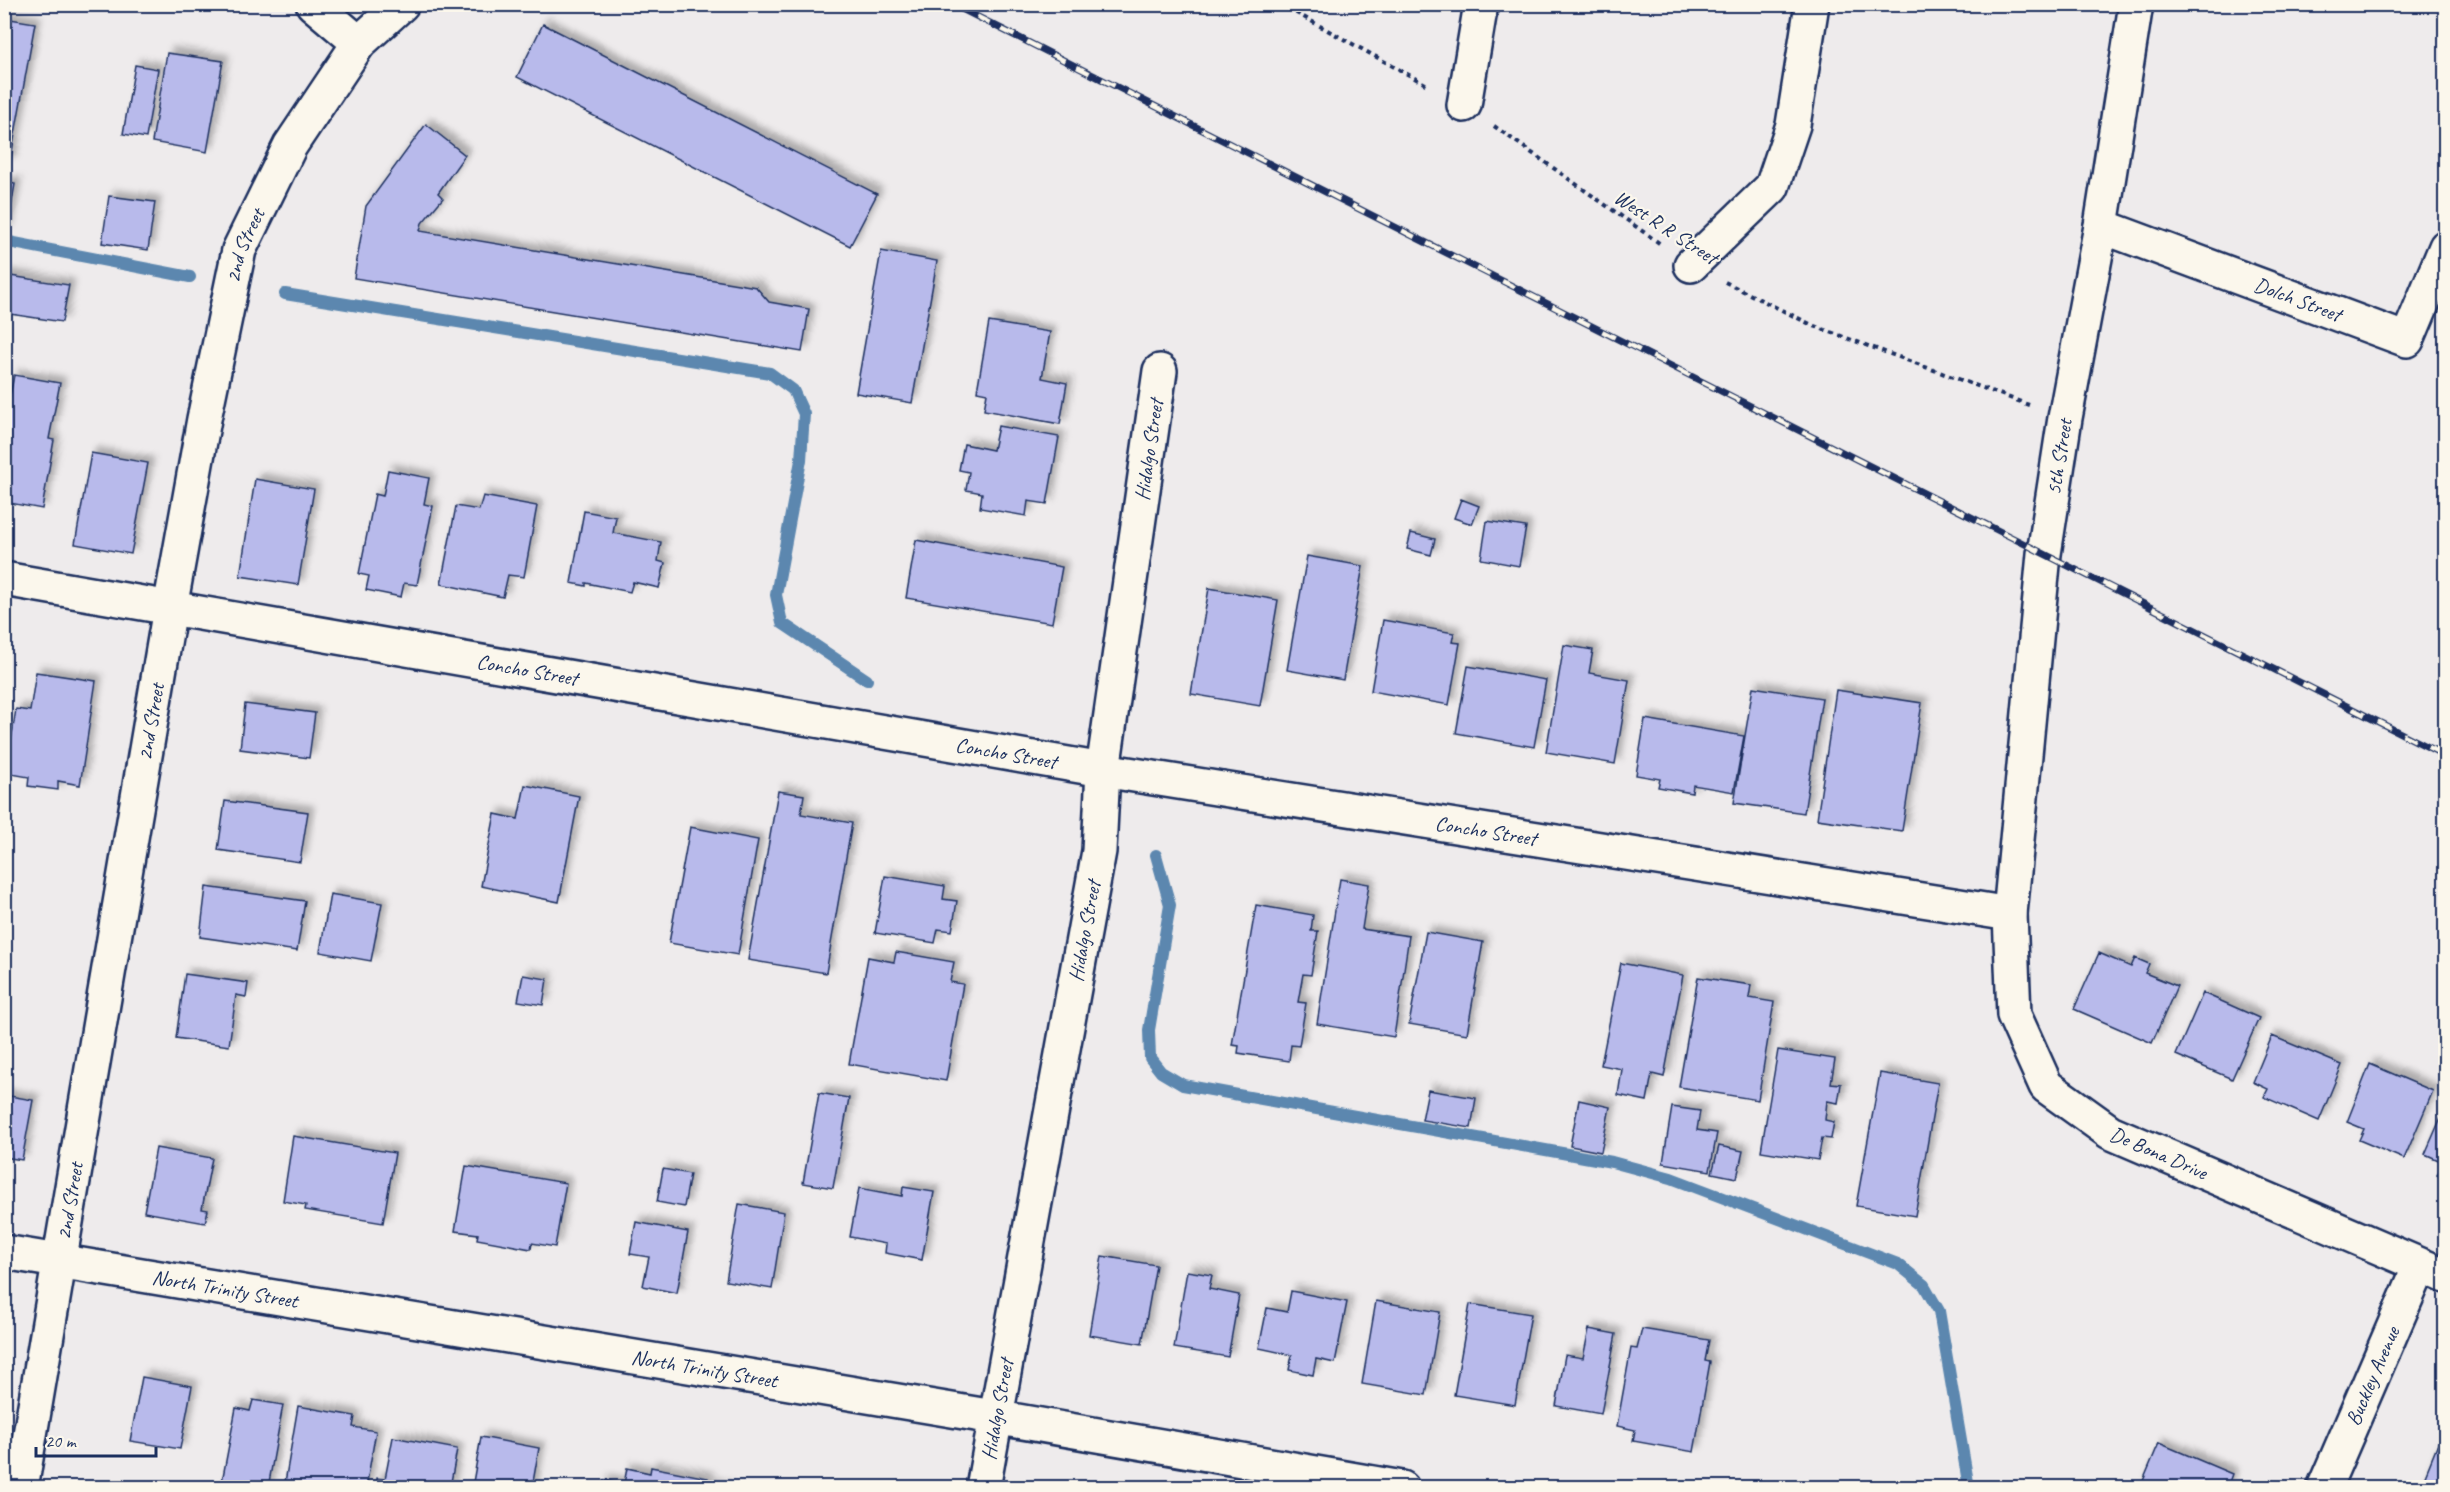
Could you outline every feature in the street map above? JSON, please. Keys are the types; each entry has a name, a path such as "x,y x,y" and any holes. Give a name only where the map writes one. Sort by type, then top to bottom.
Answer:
{"street":[{"path":"313,4 359,43"},
{"name":"2nd Street","path":"21,1488 170,608 204,419 239,250 290,146 359,43 402,4"},
{"path":"1464,105 1481,4"},
{"path":"1691,265 1772,188 1793,125 1812,4"},
{"name":"5th Street","path":"2010,914 2044,554 2065,418 2101,226 2136,4"},
{"name":"Dolch Street","path":"2101,226 2407,340 2435,308 2444,250"},
{"name":"Hidalgo Street","path":"982,1488 1099,851 1103,770 1160,371"},
{"name":"Concho Street","path":"4,579 1103,770 2010,914"},
{"name":"De Bona Drive","path":"2010,914 2014,1015 2046,1086 2110,1132 2433,1271"},
{"name":"North Trinity Street","path":"4,1252 994,1417 1402,1488"},
{"name":"Buckley Avenue","path":"2324,1488 2433,1271"}],"path":[{"name":"West R R Street","path":"1280,4 1464,105 1691,265 1814,326 2065,418"}],"building":[{"path":"4,18 35,23 10,162 4,161"},
{"path":"543,24 877,194 850,246 517,77"},
{"path":"167,53 223,61 207,152 152,142"},
{"path":"135,65 158,69 146,138 123,134"},
{"path":"426,124 465,155 438,193 443,198 422,223 420,231 756,287 769,302 809,309 802,352 354,278 366,206"},
{"path":"4,182 15,184 7,231 4,230"},
{"path":"109,196 155,202 148,250 102,243"},
{"path":"881,251 937,261 912,403 856,393"},
{"path":"4,275 69,285 62,322 4,313"},
{"path":"989,322 1050,332 1042,378 1067,383 1060,424 984,410 987,393 977,391"},
{"path":"14,375 60,383 49,439 54,440 42,509 4,502 4,426"},
{"path":"998,426 1059,437 1047,504 1028,501 1026,516 980,508 982,493 966,490 969,472 959,470 964,444 993,450"},
{"path":"91,453 148,463 131,554 75,544"},
{"path":"388,470 429,478 424,504 433,506 417,585 404,583 401,597 366,590 369,576 359,574 375,494 383,496"},
{"path":"255,479 314,489 298,585 240,576"},
{"path":"483,496 537,506 524,577 508,575 503,597 441,584 456,506 479,510"},
{"path":"1461,499 1479,506 1472,524 1454,518"},
{"path":"584,511 616,517 613,533 661,542 658,561 665,563 659,588 633,582 630,592 586,583 586,586 571,583"},
{"path":"1487,521 1526,527 1519,566 1481,559"},
{"path":"1411,533 1435,539 1431,555 1407,549"},
{"path":"916,540 1062,567 1052,623 906,598"},
{"path":"1307,556 1363,566 1343,680 1287,670"},
{"path":"1209,588 1278,600 1260,706 1191,694"},
{"path":"1383,620 1454,633 1452,642 1460,643 1449,705 1371,691"},
{"path":"1564,645 1593,650 1589,673 1629,680 1615,764 1546,752"},
{"path":"1468,666 1546,680 1534,747 1456,733"},
{"path":"36,672 96,681 80,785 58,781 58,790 28,786 29,777 6,773 16,709 30,711"},
{"path":"1753,687 1822,698 1804,813 1734,803"},
{"path":"1836,690 1922,703 1902,831 1817,819"},
{"path":"245,704 315,713 309,758 240,749"},
{"path":"1645,719 1744,736 1734,792 1693,785 1692,793 1658,787 1660,779 1636,775"},
{"path":"525,785 579,796 559,902 481,886 495,814 518,819"},
{"path":"778,791 804,795 801,814 852,823 826,973 748,960"},
{"path":"225,801 308,812 300,862 218,850"},
{"path":"690,827 758,840 738,955 669,943"},
{"path":"885,876 945,886 943,899 957,901 952,931 938,929 935,943 875,933"},
{"path":"1340,879 1369,884 1362,929 1409,936 1394,1037 1317,1024"},
{"path":"206,887 305,901 297,951 200,937"},
{"path":"330,894 382,903 371,961 320,952"},
{"path":"1256,905 1313,915 1311,931 1318,931 1311,975 1303,974 1298,1002 1306,1003 1299,1046 1291,1045 1289,1061 1238,1053 1239,1046 1232,1045"},
{"path":"1426,932 1483,942 1467,1034 1409,1024"},
{"path":"896,952 954,962 950,982 963,984 946,1081 849,1064 868,957 894,962"},
{"path":"2099,953 2131,967 2135,958 2149,964 2145,973 2177,986 2152,1043 2074,1009"},
{"path":"1621,963 1683,975 1664,1077 1652,1074 1647,1101 1618,1095 1622,1069 1601,1065"},
{"path":"185,974 248,983 246,997 236,995 229,1046 176,1038"},
{"path":"523,975 547,979 543,1005 518,1001"},
{"path":"1698,977 1751,985 1749,998 1774,1002 1758,1100 1679,1087"},
{"path":"2203,993 2259,1018 2232,1079 2176,1055"},
{"path":"2272,1036 2342,1065 2319,1121 2264,1097 2268,1089 2253,1082"},
{"path":"1778,1050 1835,1059 1831,1083 1841,1084 1838,1103 1827,1101 1825,1120 1834,1122 1831,1139 1822,1138 1818,1160 1761,1151"},
{"path":"2370,1064 2433,1091 2404,1159 2359,1140 2364,1129 2347,1122"},
{"path":"1880,1073 1938,1083 1915,1216 1856,1206"},
{"path":"1428,1090 1476,1098 1471,1128 1422,1120"},
{"path":"819,1093 849,1098 833,1188 803,1183"},
{"path":"4,1095 33,1100 22,1160 4,1157"},
{"path":"1579,1100 1610,1107 1601,1152 1570,1146"},
{"path":"2446,1106 2446,1179 2437,1175 2443,1162 2425,1154"},
{"path":"1672,1107 1700,1111 1697,1130 1717,1133 1710,1171 1663,1163"},
{"path":"293,1136 395,1153 383,1223 305,1210 306,1205 283,1201"},
{"path":"1719,1146 1743,1151 1737,1178 1712,1173"},
{"path":"156,1148 212,1158 202,1209 208,1210 205,1223 144,1212"},
{"path":"466,1166 566,1183 555,1247 532,1243 531,1249 477,1239 478,1234 455,1231"},
{"path":"663,1169 690,1174 684,1207 657,1202"},
{"path":"903,1187 934,1192 922,1260 885,1253 886,1244 850,1237 859,1188 902,1196"},
{"path":"739,1204 784,1212 772,1289 726,1281"},
{"path":"636,1222 688,1232 677,1293 643,1286 649,1257 630,1254"},
{"path":"1102,1256 1156,1265 1142,1344 1089,1335"},
{"path":"1187,1271 1212,1275 1209,1289 1239,1295 1228,1357 1174,1348"},
{"path":"1291,1291 1347,1302 1335,1363 1316,1359 1313,1375 1289,1370 1292,1355 1259,1348 1267,1308 1287,1312"},
{"path":"1376,1301 1440,1312 1426,1395 1362,1384"},
{"path":"1470,1304 1531,1314 1515,1405 1454,1395"},
{"path":"1589,1329 1616,1334 1601,1414 1556,1406 1565,1355 1583,1358"},
{"path":"1642,1329 1709,1340 1705,1361 1710,1362 1694,1452 1633,1441 1635,1430 1617,1426 1631,1348 1637,1349"},
{"path":"142,1377 192,1386 180,1449 130,1441"},
{"path":"253,1400 283,1405 268,1488 221,1487 236,1408 250,1411"},
{"path":"298,1406 355,1416 353,1427 376,1431 366,1488 284,1488"},
{"path":"2446,1424 2446,1488 2420,1488"},
{"path":"393,1437 457,1449 450,1488 376,1488 377,1478 385,1479"},
{"path":"481,1437 539,1448 532,1488 472,1488"},
{"path":"2159,1443 2232,1474 2227,1488 2140,1488"},
{"path":"651,1467 708,1478 707,1483 728,1488 603,1488 604,1480 624,1484 627,1468 650,1473"}],"waterway":[{"path":"4,241 190,277"},
{"path":"285,294 770,373 793,390 804,414 801,460 776,595 782,623 867,680"},
{"path":"1156,855 1170,905 1149,1030 1150,1058 1161,1072 1183,1085 1612,1162 1671,1178 1898,1264 1924,1285 1939,1311 1969,1488"}],"railway":[{"path":"952,4 2446,756"}]}
